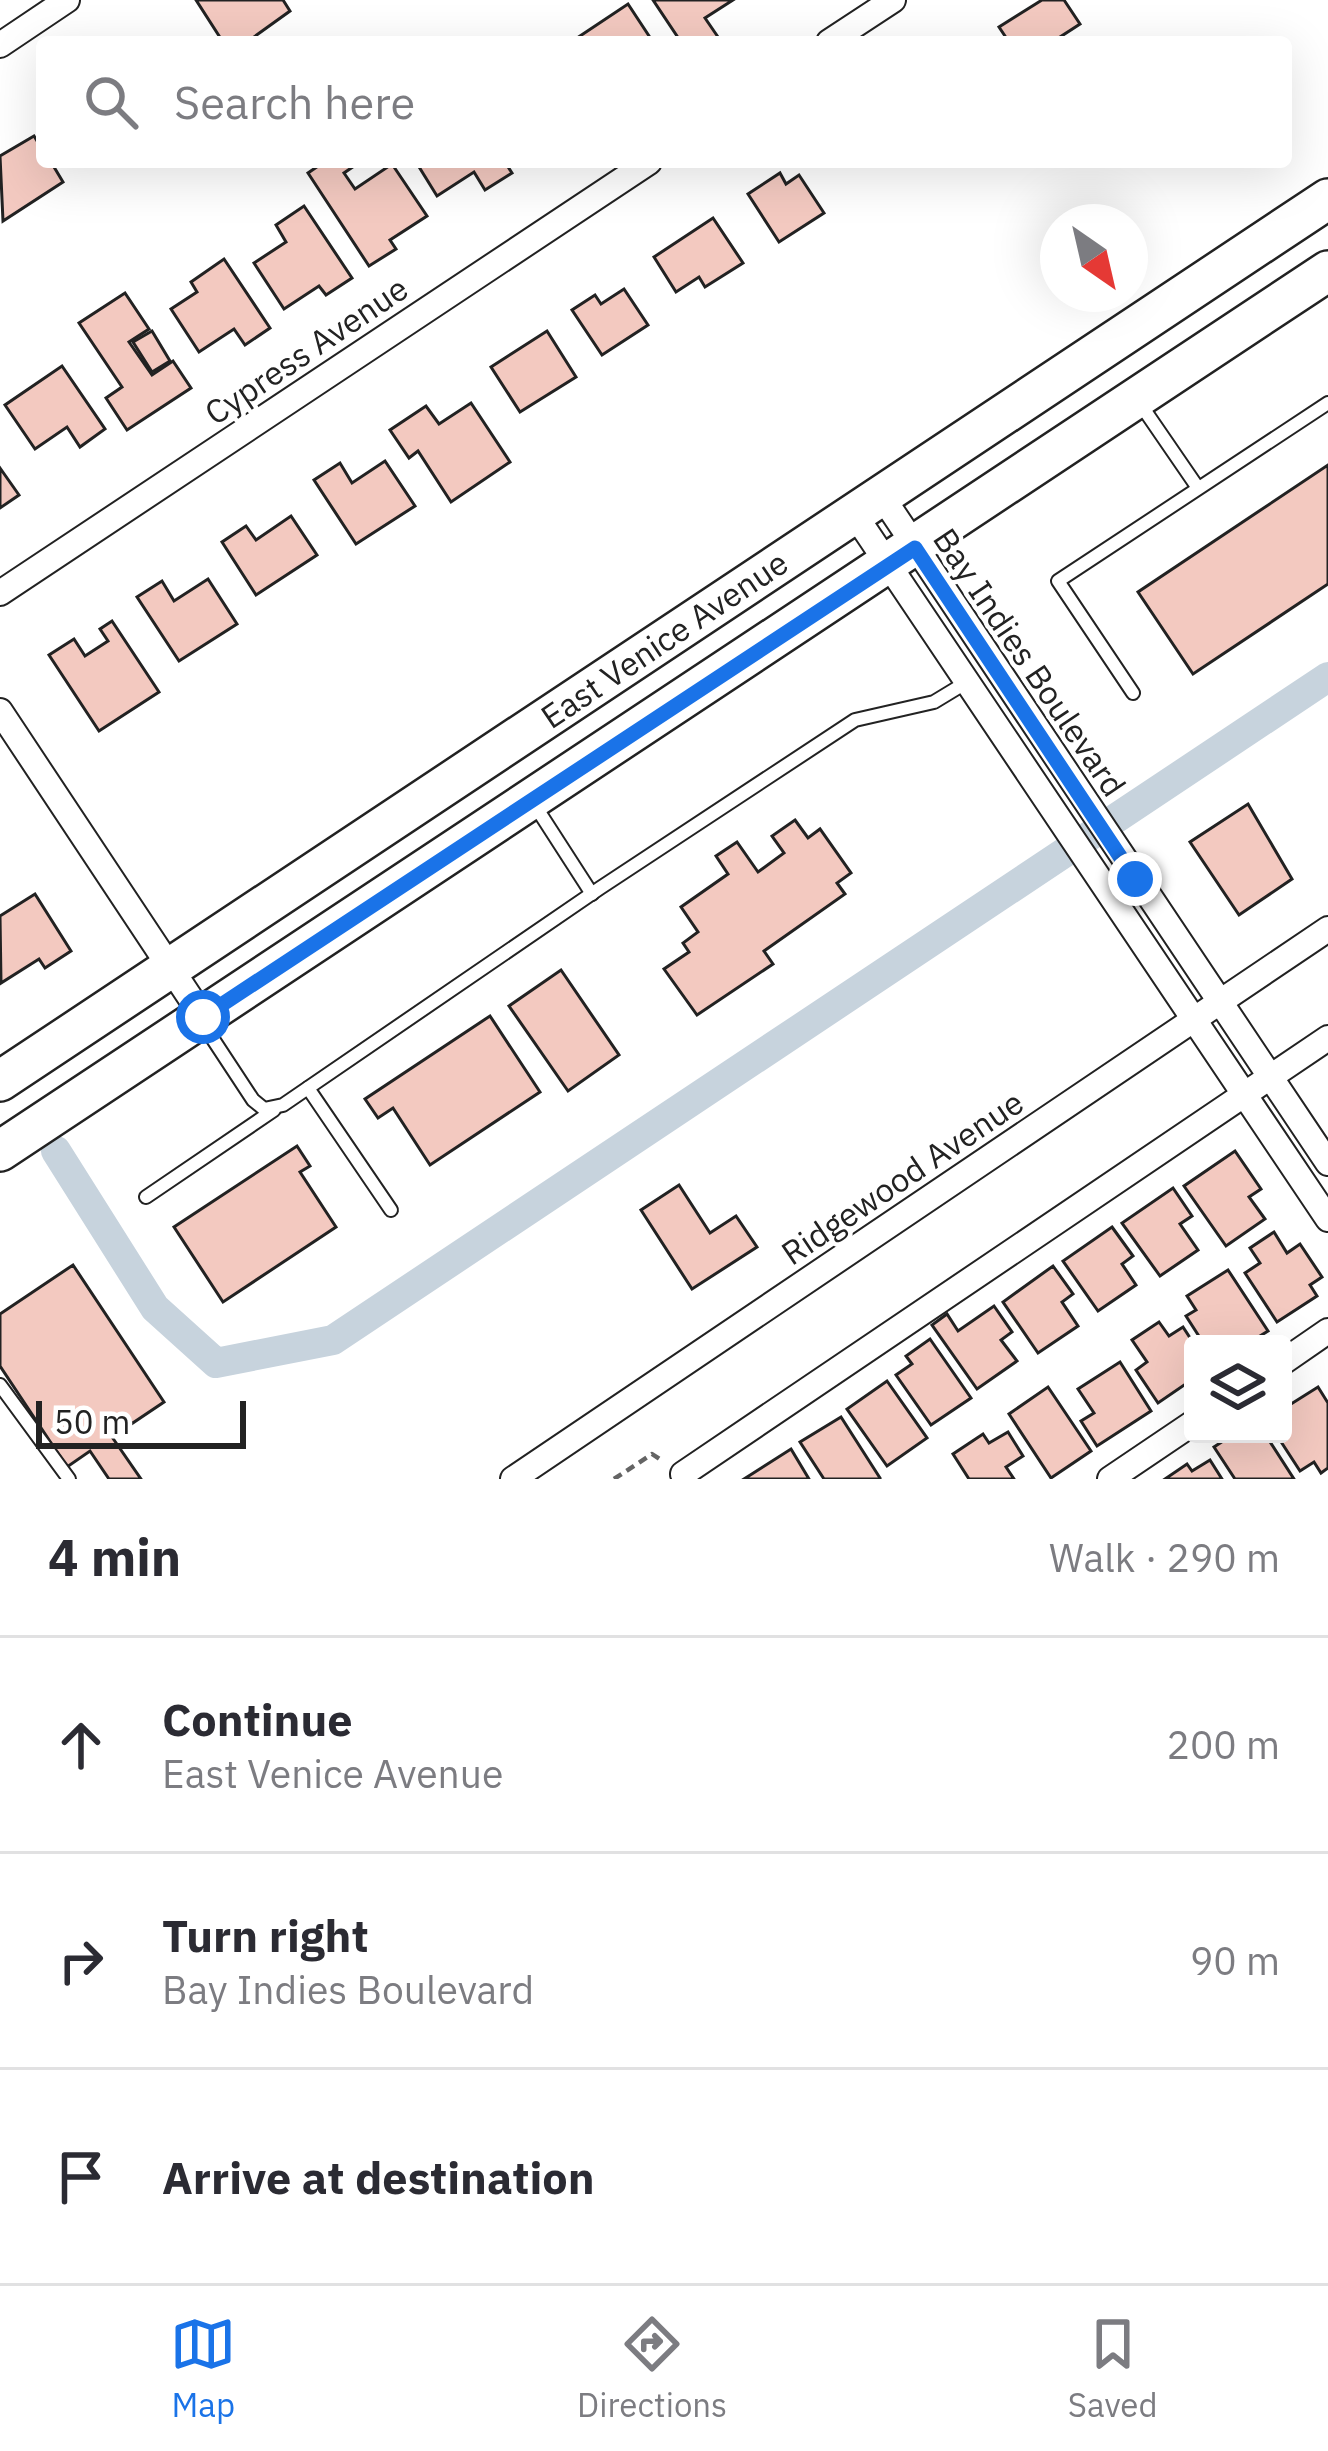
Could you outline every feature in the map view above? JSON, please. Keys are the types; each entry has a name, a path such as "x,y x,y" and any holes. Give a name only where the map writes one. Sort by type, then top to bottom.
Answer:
{"main road":[{"name":"East Venice Avenue","path":"0,1081 1328,199"},
{"name":"East Venice Avenue","path":"0,1151 1328,271"}],"street":[{"path":"0,45 67,0"},
{"path":"839,36 892,0"},
{"name":"Cypress Avenue","path":"0,593 640,168"},
{"name":"Bay Indies Boulevard","path":"867,504 1068,778 1328,1163"},
{"name":"Bay Indies Boulevard","path":"902,556 968,681 1328,1219"},
{"path":"0,711 201,1018"},
{"name":"Ridgewood Avenue","path":"513,1479 1328,929"},
{"path":"683,1474 1328,1038"},
{"path":"1292,1356 1328,1331"},
{"path":"1110,1479 1184,1429"}],"lane":[{"path":"1136,399 1198,488"},
{"path":"1133,693 1058,581 1328,403"},
{"path":"146,1197 855,720 934,703 968,681"},
{"path":"532,800 592,893"},
{"path":"201,1018 253,1100 264,1109 283,1105"},
{"path":"308,1088 391,1210"},
{"path":"0,1385 69,1479"}],"path":[{"path":"614,1479 652,1454 683,1474"}],"building":[{"path":"196,0 283,0 290,11 255,36 219,36"},
{"path":"653,0 733,0 705,18 717,36 677,36"},
{"path":"1042,0 1064,0 1080,24 1062,36 1005,36 999,27"},
{"path":"628,4 649,36 580,36"},
{"path":"34,136 36,168 55,168 63,182 3,221 0,156"},
{"path":"315,168 351,168 344,173 355,189 386,168 395,168 427,216 390,240 396,249 369,266 308,173"},
{"path":"420,168 509,168 512,173 485,190 474,172 437,196"},
{"path":"780,173 786,184 799,175 824,213 779,242 748,194"},
{"path":"304,206 352,278 326,295 319,286 284,309 254,263 286,242 276,225"},
{"path":"713,218 743,263 705,287 699,277 676,292 654,257"},
{"path":"224,259 270,328 245,345 234,329 199,352 171,309 197,292 191,282"},
{"path":"624,289 648,325 602,355 572,310 595,295 601,304"},
{"path":"125,293 149,329 129,342 152,375 173,361 191,388 127,430 106,398 122,387 79,323"},
{"path":"152,331 170,361 152,372 133,342"},
{"path":"547,331 576,377 520,412 491,367"},
{"path":"62,366 105,429 80,447 67,427 35,449 5,405"},
{"path":"471,403 510,462 451,502 418,451 409,458 390,430 426,406 439,424"},
{"path":"385,461 415,506 356,544 314,480 340,463 352,483"},
{"path":"1328,465 1328,584 1193,674 1138,592"},
{"path":"0,468 19,495 0,508"},
{"path":"291,516 317,555 256,595 222,542 246,526 256,540"},
{"path":"208,579 237,624 179,661 137,597 162,581 174,601"},
{"path":"112,621 159,692 99,731 49,655 74,639 85,656 108,641 100,629"},
{"path":"1248,804 1292,879 1239,915 1190,842"},
{"path":"795,820 808,838 820,829 851,873 837,883 845,894 764,951 773,964 697,1015 664,969 689,952 683,943 698,932 681,907 728,874 716,856 737,842 758,872 784,853 772,836"},
{"path":"35,894 71,951 45,968 39,959 1,983 0,916"},
{"path":"561,970 619,1055 568,1091 509,1006"},
{"path":"490,1016 540,1092 430,1165 393,1108 378,1118 365,1099"},
{"path":"297,1146 310,1166 300,1172 336,1227 223,1302 174,1227"},
{"path":"1235,1151 1261,1189 1249,1197 1265,1219 1226,1246 1184,1186"},
{"path":"679,1185 710,1233 736,1216 757,1247 692,1289 641,1210"},
{"path":"1173,1188 1192,1216 1180,1224 1198,1250 1160,1276 1122,1223"},
{"path":"1112,1227 1133,1256 1122,1264 1136,1285 1098,1311 1063,1261"},
{"path":"1274,1232 1287,1253 1300,1244 1322,1277 1310,1285 1317,1296 1277,1322 1245,1273 1260,1263 1250,1248"},
{"path":"73,1265 164,1402 112,1437 141,1479 109,1479 90,1451 67,1467 0,1366 0,1314"},
{"path":"1053,1266 1073,1294 1062,1302 1078,1326 1038,1353 1003,1302"},
{"path":"1228,1270 1268,1331 1262,1335 1198,1335 1186,1316 1196,1310 1187,1296"},
{"path":"994,1306 1012,1332 1001,1340 1017,1361 977,1389 932,1325 947,1314 958,1331"},
{"path":"1159,1322 1169,1336 1183,1327 1188,1335 1184,1335 1184,1385 1158,1403 1136,1370 1147,1362 1132,1340"},
{"path":"930,1339 971,1398 931,1425 896,1375 912,1364 906,1356"},
{"path":"1120,1362 1151,1411 1097,1446 1081,1421 1094,1413 1078,1389"},
{"path":"887,1381 927,1438 887,1466 847,1409"},
{"path":"1048,1387 1091,1451 1051,1478 1009,1414"},
{"path":"1318,1387 1328,1403 1328,1468 1321,1473 1314,1462 1300,1471 1282,1443 1292,1443 1292,1403"},
{"path":"841,1417 879,1479 824,1479 800,1442"},
{"path":"1008,1432 1023,1456 1006,1467 1014,1479 969,1479 953,1454 983,1434 989,1443"},
{"path":"1271,1443 1294,1479 1235,1479 1214,1447"},
{"path":"791,1449 809,1479 744,1479"},
{"path":"1210,1460 1222,1479 1165,1479 1187,1464 1192,1471"}],"waterway":[{"path":"56,1151 155,1308 216,1363 333,1340 1328,677"}],"route":[{"path":"203,1017 915,548 1135,879"}]}
